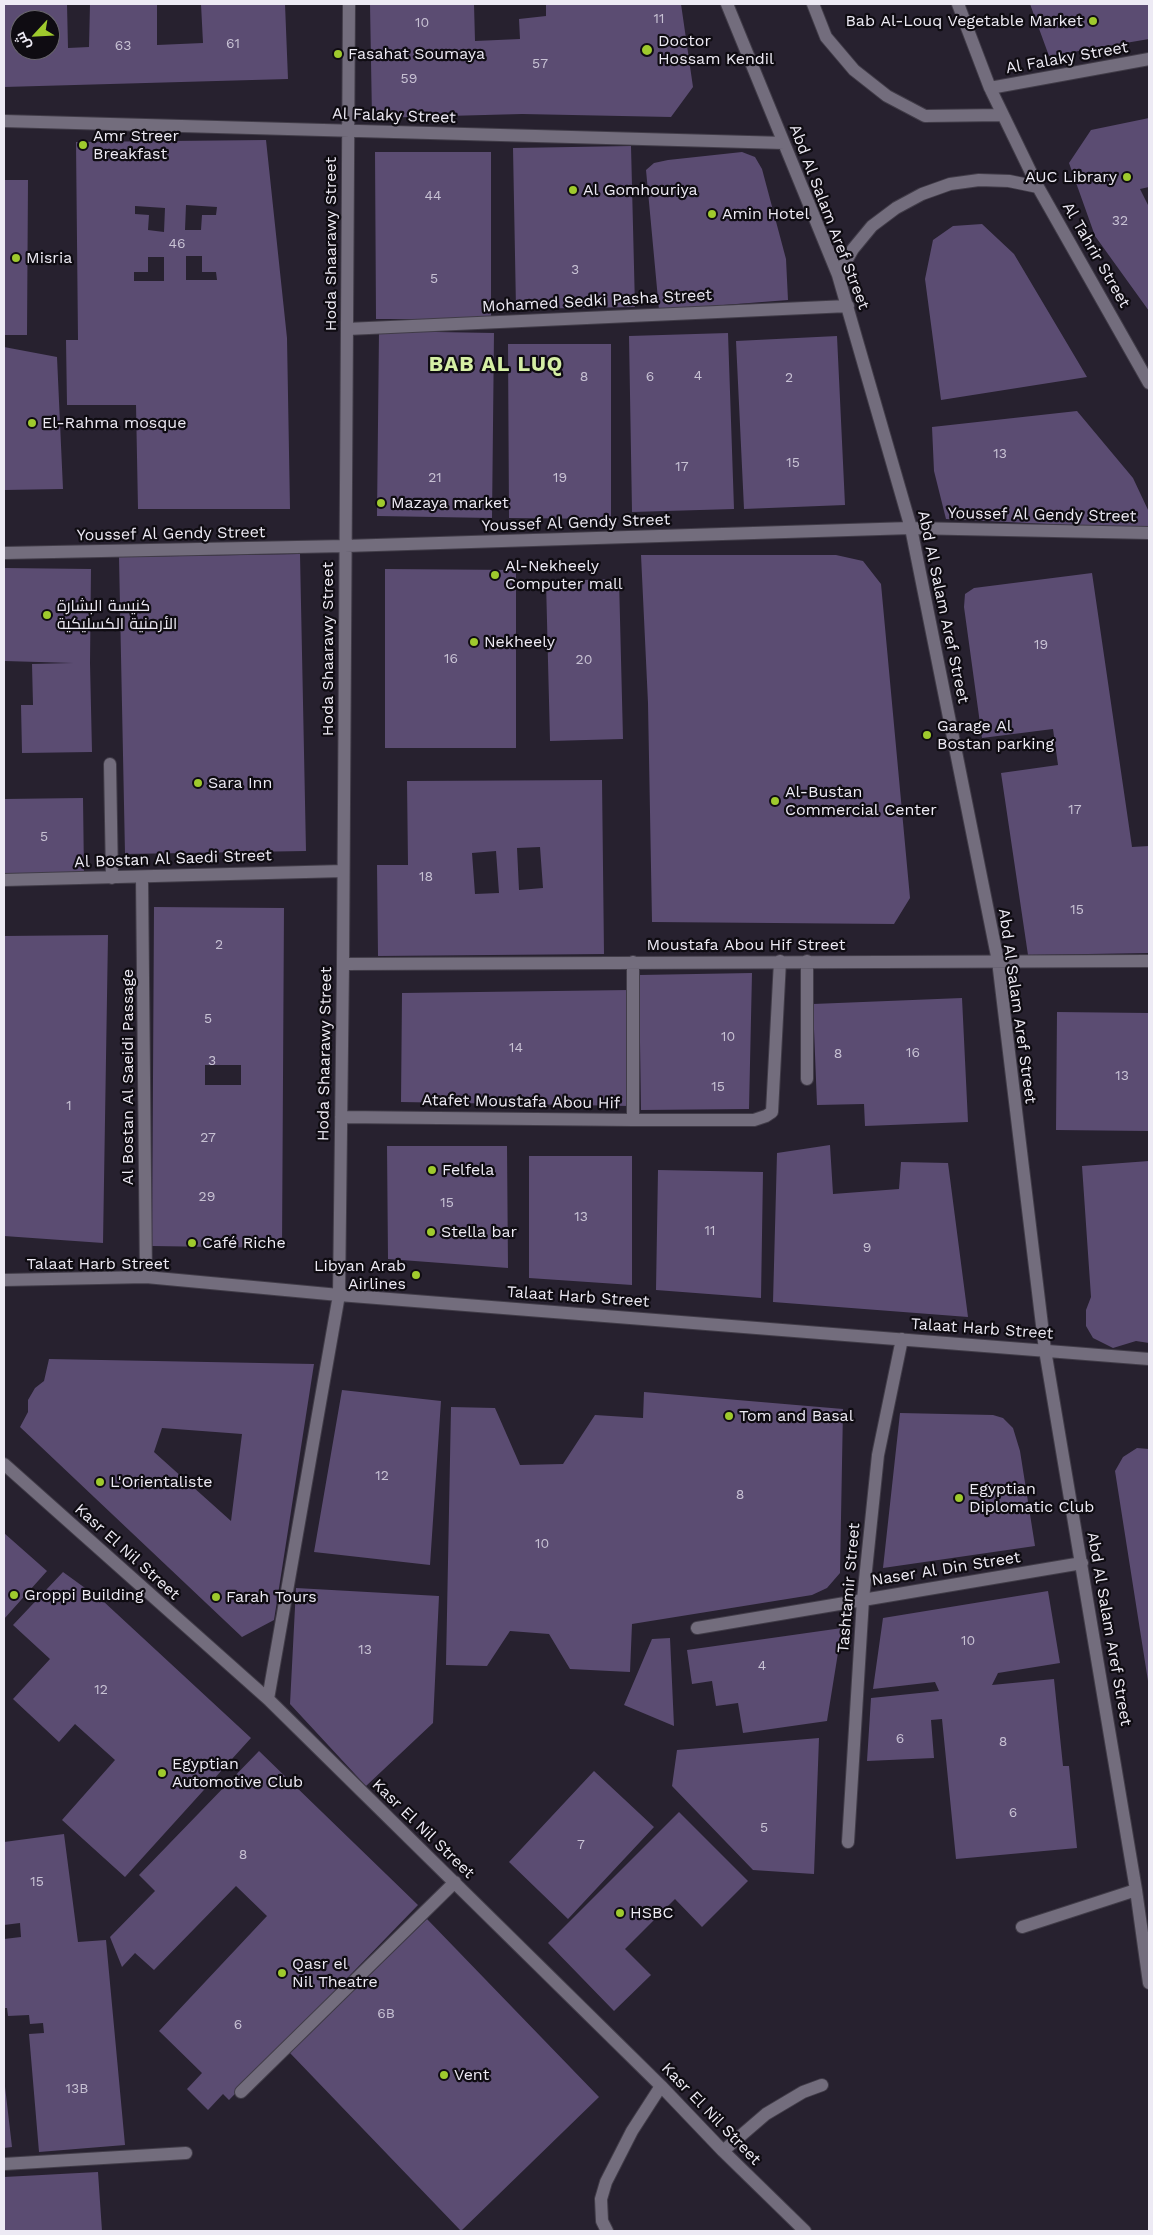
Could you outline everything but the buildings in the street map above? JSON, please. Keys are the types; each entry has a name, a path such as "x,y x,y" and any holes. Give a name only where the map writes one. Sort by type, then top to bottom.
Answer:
{"street":[{"name":"Hoda Shaarawy Street","path":"268,1699 338,1295 343,964 349,4"},
{"name":"Abd Al Salam Aref Street","path":"727,4 838,275 911,528 998,961 1045,1350 1136,1890 1149,1982"},
{"path":"814,4 826,37 854,70 887,96 925,116 1002,115"},
{"name":"Al Tahrir Street","path":"958,4 990,88 1038,187 1145,365 1149,383"},
{"name":"Al Falaky Street","path":"990,88 1149,59"},
{"name":"Al Falaky Street","path":"4,121 784,143"},
{"path":"838,275 853,249 872,226 896,208 922,194 950,184 979,180 1009,181 1038,187"},
{"name":"Mohamed Sedki Pasha Street","path":"347,329 848,306"},
{"name":"Youssef Al Gendy Street","path":"4,553 345,546 911,528 1149,533"},
{"path":"110,764 112,878"},
{"name":"Al Bostan Al Saedi Street","path":"4,880 343,871"},
{"name":"Al Bostan Al Saeidi Passage","path":"142,877 146,1277"},
{"path":"633,1120 754,1120 772,1112 780,961"},
{"path":"807,961 807,1079"},
{"name":"Moustafa Abou Hif Street","path":"343,964 1149,961"},
{"name":"Atafet Moustafa Abou Hif","path":"341,1117 633,1120 633,962"},
{"name":"Talaat Harb Street","path":"4,1280 146,1277 338,1295 1149,1359"},
{"name":"Tashtamir Street","path":"848,1842 863,1599 878,1455 902,1339"},
{"name":"Kasr El Nil Street","path":"4,1464 268,1699 661,2086 723,2151 805,2231"},
{"name":"Naser Al Din Street","path":"697,1628 1082,1563"},
{"path":"241,2092 455,1882"},
{"path":"1022,1927 1136,1890"},
{"path":"723,2151 766,2114 803,2092 822,2085"},
{"path":"608,2231 602,2220 601,2200 606,2182 632,2131 661,2086"},
{"path":"4,2164 186,2153"}],"place":[{"name":"Bab Al-Louq Vegetable Market","path":"1093,21"},
{"name":"Doctor Hossam Kendil","path":"647,50"},
{"name":"Fasahat Soumaya","path":"338,54"},
{"name":"Amr Streer Breakfast","path":"83,145"},
{"name":"AUC Library","path":"1127,177"},
{"name":"Al Gomhouriya","path":"573,190"},
{"name":"Amin Hotel","path":"712,214"},
{"name":"Misria","path":"16,258"},
{"name":"El-Rahma mosque","path":"32,423"},
{"name":"Mazaya market","path":"381,503"},
{"name":"Al-Nekheely Computer mall","path":"495,575"},
{"name":"كنيسة البشارة الأرمنية الكسليكية","path":"47,615"},
{"name":"Nekheely","path":"474,642"},
{"name":"Garage Al Bostan parking","path":"927,735"},
{"name":"Sara Inn","path":"198,783"},
{"name":"Al-Bustan Commercial Center","path":"775,801"},
{"name":"Felfela","path":"432,1170"},
{"name":"Stella bar","path":"431,1232"},
{"name":"Café Riche","path":"192,1243"},
{"name":"Libyan Arab Airlines","path":"416,1275"},
{"name":"Tom and Basal","path":"729,1416"},
{"name":"L'Orientaliste","path":"100,1482"},
{"name":"Egyptian Diplomatic Club","path":"959,1498"},
{"name":"Groppi Building","path":"14,1595"},
{"name":"Farah Tours","path":"216,1597"},
{"name":"Egyptian Automotive Club","path":"162,1773"},
{"name":"HSBC","path":"620,1913"},
{"name":"Qasr el Nil Theatre","path":"282,1973"},
{"name":"Vent","path":"444,2075"}],"district":[{"name":"BAB AL LUQ","path":"496,365"}]}
